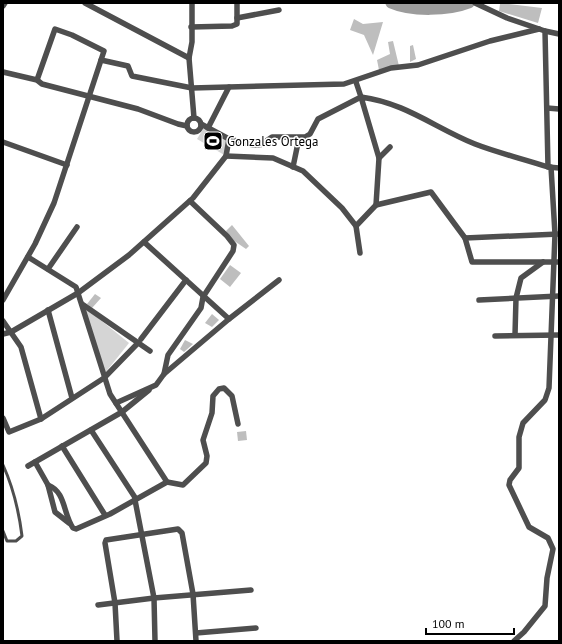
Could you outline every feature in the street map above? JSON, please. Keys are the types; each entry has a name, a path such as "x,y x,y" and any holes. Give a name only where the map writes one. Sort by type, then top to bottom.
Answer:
{"street":[{"path":"85,3 189,58"},
{"path":"192,3 192,42 189,58 194,118"},
{"path":"191,27 232,26 237,24 237,3"},
{"path":"475,3 507,18 559,34"},
{"path":"237,18 279,10"},
{"path":"3,300 28,257 54,203 104,51 72,35 54,29 37,80"},
{"path":"101,60 128,66 132,76 192,88 344,84 356,82 370,74 418,64 490,41 542,30"},
{"path":"514,641 524,632 544,606 547,578 553,549 548,538 529,526 509,485 510,480 519,468 519,437 523,423 545,400 549,388 556,296 557,234 550,167 542,30"},
{"path":"5,73 37,80 42,84 138,109 187,126 190,130 195,132 200,129 201,124"},
{"path":"356,82 379,158 376,205"},
{"path":"208,128 228,87"},
{"path":"187,126 188,120 194,118 198,119 201,124 229,138 252,145 260,145 272,137 305,137 310,134 318,119 361,97 380,99 405,108 474,144 550,167 559,168"},
{"path":"547,108 559,109"},
{"path":"3,334 11,332 78,293 144,242 190,201 226,156 229,138"},
{"path":"293,167 299,138"},
{"path":"3,142 66,165"},
{"path":"379,158 390,147"},
{"path":"226,156 273,158 303,171 342,208 356,226 360,253"},
{"path":"356,226 376,205 430,192 464,238 472,262 557,262"},
{"path":"164,374 168,354 201,308 203,297 233,251 234,245 190,201"},
{"path":"48,269 77,227"},
{"path":"464,238 557,234"},
{"path":"144,242 229,319"},
{"path":"28,257 76,287 104,378 116,403 167,482"},
{"path":"514,335 516,298 520,278 544,261"},
{"path":"3,418 9,432 41,418 104,378 139,341 186,280"},
{"path":"28,466 122,412 156,385 164,374 229,319 279,280"},
{"path":"479,300 556,296"},
{"path":"82,304 139,341 150,351"},
{"path":"48,310 72,398"},
{"path":"3,321 21,347 41,418"},
{"path":"496,336 559,335"},
{"path":"116,403 156,385"},
{"path":"35,462 48,485 56,512 76,529 110,514 167,482 183,485 206,464 207,456 203,440 212,413 213,396 219,389 224,388 232,396 238,424"},
{"path":"92,430 136,499 136,508 154,598 155,641"},
{"path":"62,446 105,515"},
{"path":"48,485 53,487 59,493 67,511 69,523"},
{"path":"116,641 115,603 105,543 109,539 141,532 178,529 181,530 193,594 196,641"},
{"path":"98,605 193,594 251,590"},
{"path":"196,633 256,628"}],"lane":[{"path":"3,465 12,483 12,493 20,514 22,536 16,541 7,541 3,531"}],"shaded area":[{"name":"Gonzales Ortega","path":"205,126 229,142 226,156 197,139"},
{"path":"82,305 129,343 105,373"}],"building":[{"path":"500,4 542,8 538,23 499,11"},
{"path":"354,19 363,24 383,22 373,55 364,35 350,30"},
{"path":"393,41 399,66 379,70 377,60 390,54 388,42"},
{"path":"413,45 416,59 410,62 410,46"},
{"path":"232,225 249,246 246,249 230,238 226,231"},
{"path":"230,265 241,273 230,287 220,279"},
{"path":"95,294 101,298 92,308 87,304"},
{"path":"212,314 219,320 212,327 205,323"},
{"path":"185,340 193,344 184,352 180,349"},
{"path":"246,431 247,440 238,441 237,432"}],"waterway":[{"path":"391,3 399,6 419,9 451,8 469,3"}],"place":[{"name":"Gonzales Ortega","path":"213,141"}]}
